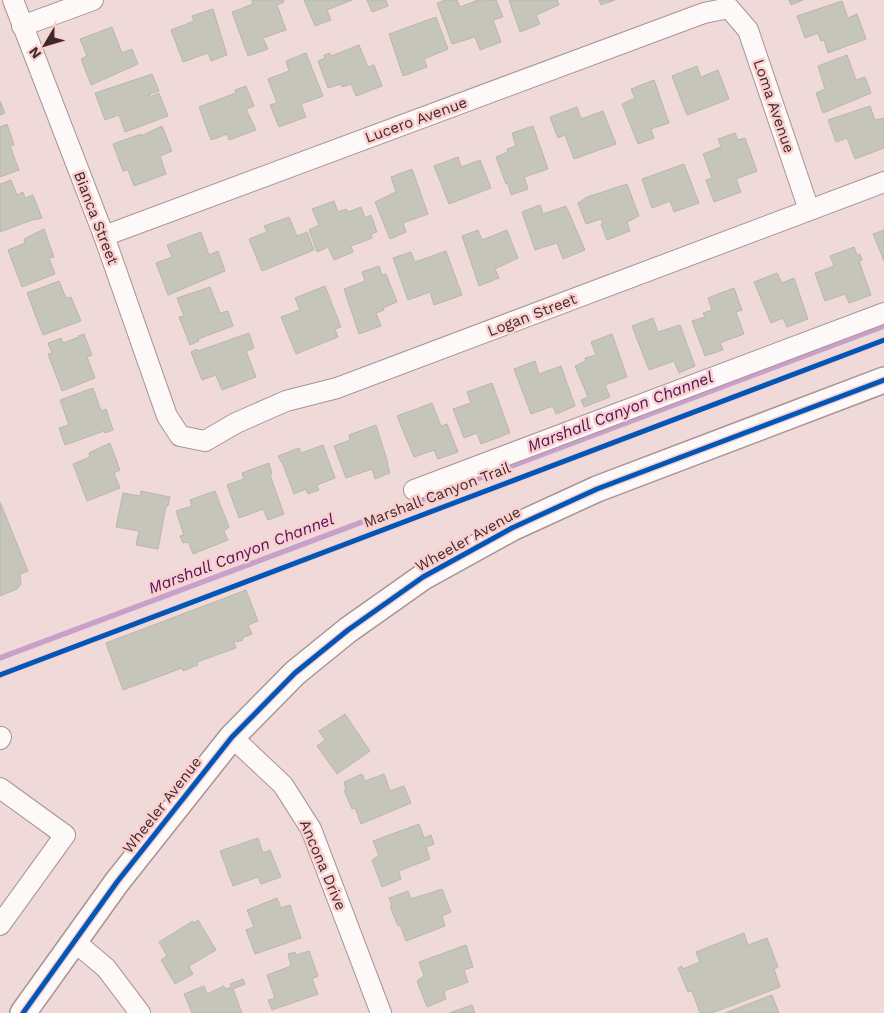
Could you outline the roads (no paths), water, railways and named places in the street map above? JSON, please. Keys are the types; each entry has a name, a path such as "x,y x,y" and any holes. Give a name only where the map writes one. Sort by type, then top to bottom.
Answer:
{"main road":[{"name":"Wheeler Avenue","path":"23,1013 142,849 232,737 295,673 348,630 423,577 512,528 597,489 884,380"}],"street":[{"name":"Bianca Street","path":"12,0 104,236 167,416 180,436"},
{"path":"22,26 93,0"},
{"name":"Loma Avenue","path":"729,8 748,30 809,210"},
{"name":"Lucero Avenue","path":"104,236 704,14 729,8"},
{"name":"Logan Street","path":"180,436 205,441 236,423 286,402 346,385 884,182"},
{"path":"414,490 884,313"},
{"name":"Ancona Drive","path":"232,737 283,784 311,829 381,1013"},
{"path":"0,788 65,835 0,925"},
{"path":"74,942 106,968 140,1013"}],"waterway":[{"name":"Marshall Canyon Channel","path":"0,658 884,326"}]}
